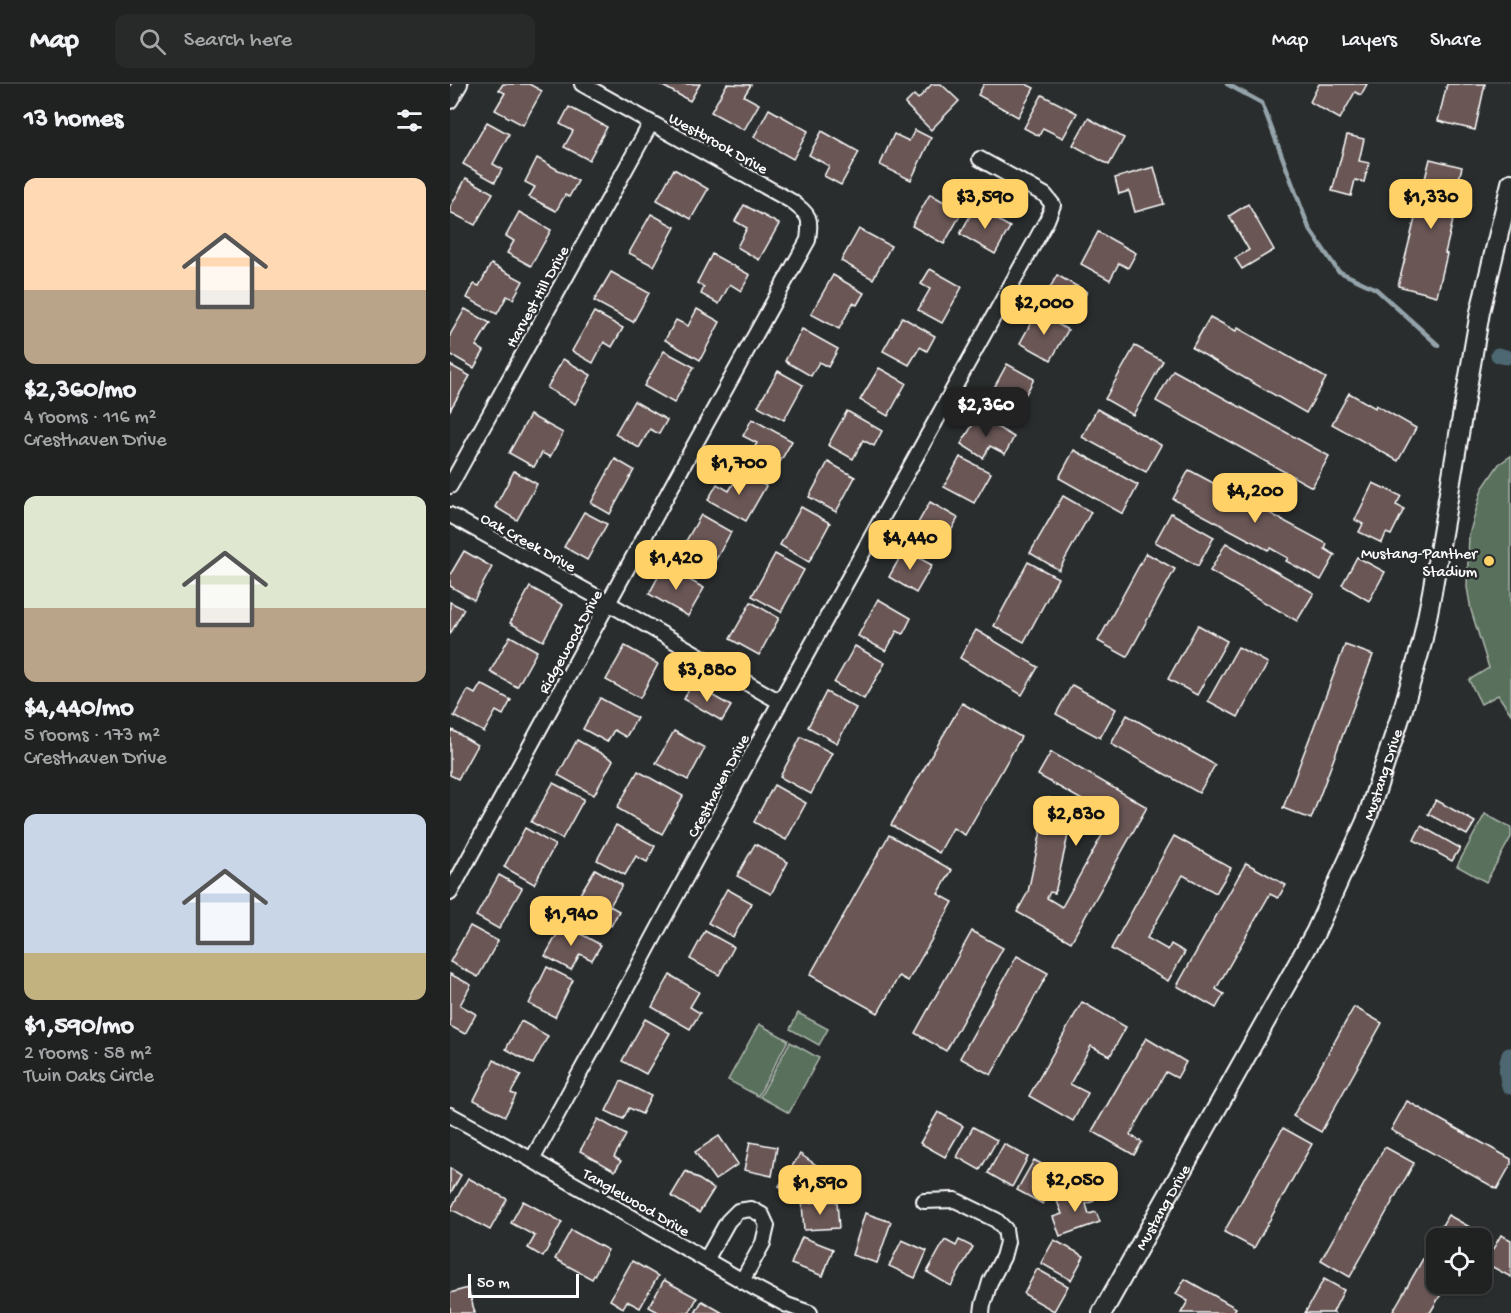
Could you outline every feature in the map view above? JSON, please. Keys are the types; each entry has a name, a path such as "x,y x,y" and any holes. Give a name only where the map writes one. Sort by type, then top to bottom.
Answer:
{"main road":[{"name":"Mustang Drive","path":"1102,1313 1315,933 1366,821 1404,709 1422,643 1480,312 1511,183"}],"street":[{"path":"450,101 460,84"},
{"name":"Westbrook Drive","path":"582,84 791,201 806,213"},
{"name":"Harvest Hill Drive","path":"450,486 651,123"},
{"name":"Cresthaven Drive","path":"532,1160 780,702 1047,220 1053,206 1045,195 980,159"},
{"name":"Ridgewood Drive","path":"450,893 808,240 810,224 806,213"},
{"name":"Oak Creek Drive","path":"450,515 780,702"},
{"name":"Tanglewood Drive","path":"450,1115 742,1281 787,1305 810,1313"},
{"path":"924,1201 955,1200 996,1220 1005,1229 1007,1242 990,1282 982,1313"},
{"path":"706,1260 728,1221 738,1211 751,1209 762,1215 767,1226 763,1243 742,1281"}],"green space":[{"name":"Mustang-Panther Stadium","path":"1511,456 1511,714 1498,695 1481,704 1469,680 1489,668 1471,610 1467,587 1469,535 1482,489 1499,464"},
{"path":"1485,814 1511,828 1511,837 1486,882 1457,866"},
{"path":"798,1013 828,1029 819,1045 790,1029"},
{"path":"759,1024 788,1040 758,1096 728,1080"},
{"path":"790,1042 819,1058 789,1113 760,1097"}],"building":[{"path":"503,84 529,84 542,91 523,125 495,110 505,93 499,90"},
{"path":"659,84 700,84 690,101"},
{"path":"727,84 751,85 744,96 759,104 744,130 711,112"},
{"path":"932,84 941,84 959,101 931,130 905,104 914,95 918,99"},
{"path":"984,84 1026,84 1034,88 1018,117 978,95"},
{"path":"1319,84 1367,84 1361,95 1355,92 1340,119 1310,102"},
{"path":"1447,84 1485,84 1475,130 1438,121"},
{"path":"1042,95 1077,113 1063,138 1043,128 1039,136 1024,128"},
{"path":"569,107 607,127 589,160 564,147 573,131 560,124"},
{"path":"769,109 808,131 793,159 754,137"},
{"path":"1088,118 1124,138 1109,165 1073,145"},
{"path":"487,122 509,134 493,164 502,169 495,182 463,164"},
{"path":"915,130 931,138 911,180 880,165 894,134 909,141"},
{"path":"822,131 859,152 841,185 824,176 829,166 809,155"},
{"path":"1347,135 1364,139 1359,161 1369,163 1364,182 1355,180 1351,196 1332,191"},
{"path":"537,158 578,181 569,197 565,195 556,211 529,197 535,187 525,182"},
{"path":"1430,159 1462,167 1454,199 1458,200 1437,296 1398,286"},
{"path":"1154,167 1164,204 1135,212 1129,191 1119,194 1115,178"},
{"path":"674,169 708,189 691,219 657,200"},
{"path":"466,178 493,193 475,225 450,212"},
{"path":"930,194 962,212 944,244 912,226"},
{"path":"1248,204 1274,250 1242,269 1235,258 1249,250 1229,216"},
{"path":"744,205 779,224 759,260 737,247 747,228 735,221"},
{"path":"975,207 1010,227 995,254 960,234"},
{"path":"519,212 551,230 531,266 507,253 514,241 506,236"},
{"path":"651,214 675,227 654,266 629,253"},
{"path":"859,229 891,246 873,279 841,261"},
{"path":"1098,232 1136,253 1128,268 1119,263 1110,280 1081,264"},
{"path":"712,254 750,275 741,291 730,284 719,304 701,294 704,287 697,283"},
{"path":"491,264 523,281 513,299 507,296 497,314 467,298 474,284 479,286"},
{"path":"930,269 962,287 942,323 918,310 930,289 921,284"},
{"path":"611,272 649,293 633,322 594,301"},
{"path":"833,275 864,293 857,305 853,303 839,329 811,314"},
{"path":"1057,275 1087,292 1076,311 1046,295"},
{"path":"465,309 490,323 476,346 484,351 474,368 450,354 450,335"},
{"path":"697,309 720,322 700,360 665,340 676,320 688,326"},
{"path":"594,312 623,328 612,347 604,342 593,363 572,351"},
{"path":"1037,312 1068,330 1051,360 1020,343"},
{"path":"902,317 935,336 927,351 920,347 909,365 883,351"},
{"path":"1210,317 1236,331 1238,328 1326,378 1306,413 1192,348"},
{"path":"802,329 838,349 828,367 819,362 811,376 785,361"},
{"path":"1135,346 1163,361 1133,415 1105,399"},
{"path":"664,351 694,367 674,403 644,386"},
{"path":"563,359 591,375 575,404 547,388"},
{"path":"1007,364 1034,379 1016,412 989,397"},
{"path":"450,365 470,376 450,410"},
{"path":"879,368 906,383 888,416 860,400"},
{"path":"1173,370 1329,456 1312,487 1156,401"},
{"path":"778,371 803,385 784,420 758,406"},
{"path":"1349,393 1375,408 1376,405 1416,428 1398,461 1332,424"},
{"path":"634,401 667,420 659,434 650,429 639,448 615,434"},
{"path":"1097,409 1161,445 1146,472 1082,437"},
{"path":"847,411 882,431 874,446 863,440 853,459 828,445"},
{"path":"530,415 563,433 550,457 542,453 534,467 509,453"},
{"path":"978,416 1014,437 1005,454 990,446 983,458 961,444"},
{"path":"752,419 792,441 772,476 746,462 757,443 743,436"},
{"path":"1074,450 1138,485 1123,514 1059,478"},
{"path":"960,457 991,473 974,503 944,487"},
{"path":"615,459 634,470 610,514 591,503"},
{"path":"828,462 855,477 836,512 809,497"},
{"path":"1189,470 1327,544 1325,549 1335,555 1321,580 1286,561 1288,558 1270,548 1268,550 1173,499"},
{"path":"514,471 537,484 517,520 495,507"},
{"path":"740,472 766,486 746,521 708,500 717,484 729,491"},
{"path":"1373,483 1401,496 1396,505 1404,509 1391,535 1386,533 1382,543 1359,532 1363,524 1355,520"},
{"path":"1063,496 1091,512 1059,570 1030,553"},
{"path":"930,502 958,518 938,555 909,539"},
{"path":"801,507 830,523 809,562 780,545"},
{"path":"584,512 607,524 587,560 564,547"},
{"path":"1171,513 1214,537 1198,566 1155,542"},
{"path":"701,515 731,532 713,565 682,548"},
{"path":"1226,543 1314,593 1297,621 1210,571"},
{"path":"904,550 932,565 916,593 889,577"},
{"path":"464,551 492,567 474,600 450,586 450,575"},
{"path":"1146,553 1175,569 1127,657 1098,641"},
{"path":"775,554 804,570 781,612 752,596"},
{"path":"1357,557 1385,572 1369,601 1342,585"},
{"path":"1028,562 1058,578 1024,642 994,626"},
{"path":"664,566 704,588 688,616 649,594"},
{"path":"530,587 563,605 543,641 510,623"},
{"path":"878,599 911,618 903,634 897,631 886,651 858,636"},
{"path":"450,602 464,609 450,634"},
{"path":"751,602 779,618 759,655 730,639"},
{"path":"1198,625 1227,641 1197,695 1168,679"},
{"path":"976,630 1038,667 1022,695 960,658"},
{"path":"510,636 537,651 517,687 490,672"},
{"path":"1345,645 1373,655 1311,819 1283,808"},
{"path":"625,646 658,664 640,698 606,680"},
{"path":"855,646 885,663 864,699 834,683"},
{"path":"1238,647 1268,663 1238,717 1208,701"},
{"path":"481,684 511,700 503,715 496,711 484,732 454,716 468,690 475,694"},
{"path":"692,684 731,706 722,721 684,699"},
{"path":"1072,685 1116,709 1100,738 1056,714"},
{"path":"826,692 856,708 837,743 808,727"},
{"path":"600,698 637,718 626,737 614,730 607,742 583,729"},
{"path":"962,703 1021,737 965,835 953,828 939,853 891,825"},
{"path":"1127,715 1215,765 1199,793 1111,744"},
{"path":"452,730 477,745 458,779 450,775 450,733"},
{"path":"674,731 705,748 688,780 656,763"},
{"path":"801,737 832,753 811,794 780,777"},
{"path":"577,740 613,760 594,795 558,775"},
{"path":"1051,752 1147,807 1071,942 1017,912 1028,892 1048,798 1075,804 1055,893 1050,892 1047,898 1062,907 1112,817 1038,775"},
{"path":"638,771 683,796 662,834 617,808"},
{"path":"553,783 584,799 562,839 531,822"},
{"path":"774,785 806,803 786,840 754,822"},
{"path":"1436,800 1475,822 1467,835 1428,814"},
{"path":"616,825 655,846 647,862 636,856 625,875 597,860"},
{"path":"1421,826 1460,848 1452,861 1414,840"},
{"path":"525,828 555,845 534,884 504,867"},
{"path":"889,835 952,870 938,894 953,902 908,981 899,976 878,1013 810,975"},
{"path":"1174,836 1231,868 1216,893 1183,875 1147,938 1168,950 1171,944 1185,952 1168,981 1111,949"},
{"path":"755,844 788,862 771,894 737,876"},
{"path":"1246,863 1286,885 1278,898 1270,894 1216,989 1224,994 1216,1008 1177,986"},
{"path":"595,869 622,885 610,906 619,911 611,926 574,904"},
{"path":"499,875 522,888 499,929 476,916"},
{"path":"727,889 752,903 733,937 708,923"},
{"path":"563,924 601,945 592,960 580,954 571,970 545,956"},
{"path":"470,926 498,941 478,977 450,962"},
{"path":"705,931 734,947 719,975 690,959"},
{"path":"972,931 1003,948 946,1051 915,1033"},
{"path":"1017,956 1048,973 991,1075 960,1058"},
{"path":"547,967 573,980 555,1017 529,1004"},
{"path":"450,974 471,985 460,1005 476,1014 465,1034 450,1026"},
{"path":"670,975 699,992 690,1007 700,1013 690,1029 652,1007"},
{"path":"1082,1002 1126,1027 1110,1056 1091,1046 1070,1084 1088,1093 1073,1121 1029,1096"},
{"path":"1354,1007 1382,1023 1321,1132 1293,1116"},
{"path":"645,1019 670,1033 646,1074 622,1061"},
{"path":"521,1021 548,1036 533,1064 506,1049"},
{"path":"1146,1038 1186,1062 1177,1078 1166,1072 1130,1135 1142,1142 1134,1155 1092,1131"},
{"path":"494,1060 521,1075 511,1093 516,1095 505,1116 474,1100"},
{"path":"621,1081 651,1096 642,1114 629,1108 623,1119 606,1111"},
{"path":"1407,1101 1511,1159 1511,1164 1497,1189 1391,1130"},
{"path":"938,1112 963,1126 945,1157 920,1143"},
{"path":"598,1119 626,1135 614,1157 621,1161 615,1171 580,1151"},
{"path":"973,1127 997,1140 980,1170 957,1157"},
{"path":"1283,1128 1312,1144 1254,1248 1224,1232"},
{"path":"719,1136 738,1164 715,1180 695,1152"},
{"path":"750,1142 777,1147 772,1176 744,1170"},
{"path":"1004,1144 1028,1157 1012,1187 988,1173"},
{"path":"1385,1147 1414,1163 1350,1277 1321,1260"},
{"path":"800,1154 828,1173 812,1198 795,1186 790,1193 779,1186"},
{"path":"1034,1160 1060,1174 1043,1204 1017,1190"},
{"path":"450,1168 461,1175 450,1194"},
{"path":"686,1171 714,1189 699,1213 671,1196"},
{"path":"468,1178 507,1199 490,1230 451,1209"},
{"path":"1090,1189 1094,1201 1086,1204 1089,1214 1096,1212 1100,1222 1060,1236 1053,1217 1062,1214 1057,1201"},
{"path":"523,1201 562,1222 543,1257 528,1248 535,1236 511,1223"},
{"path":"837,1201 839,1228 804,1230 802,1203"},
{"path":"865,1213 891,1222 877,1263 852,1255"},
{"path":"1448,1215 1472,1228 1441,1228"},
{"path":"571,1230 608,1250 592,1279 555,1259"},
{"path":"1501,1235 1511,1240 1511,1277 1492,1267 1492,1251"},
{"path":"802,1237 833,1249 823,1276 791,1264"},
{"path":"902,1240 927,1251 915,1278 889,1266"},
{"path":"945,1240 956,1246 959,1240 973,1247 951,1286 927,1272"},
{"path":"1054,1240 1084,1256 1071,1280 1041,1263"},
{"path":"1426,1254 1426,1294 1441,1294 1430,1313 1392,1313"},
{"path":"632,1261 658,1276 640,1308 627,1301 623,1308 610,1300"},
{"path":"1037,1269 1068,1286 1054,1311 1024,1294"},
{"path":"1185,1279 1236,1308 1233,1313 1181,1313 1188,1301 1176,1294"},
{"path":"1324,1279 1344,1290 1334,1313 1305,1313"},
{"path":"664,1280 697,1298 689,1313 660,1313 649,1307"},
{"path":"468,1288 475,1313 450,1313 450,1293"},
{"path":"702,1301 723,1313 695,1313"}],"waterway":[{"path":"1227,84 1262,103 1309,228 1338,271 1376,289 1438,345"},
{"path":"1498,355 1506,357"},
{"path":"1509,1055 1506,1070 1511,1087"}],"place":[{"name":"Mustang-Panther Stadium","path":"1489,561"}]}
